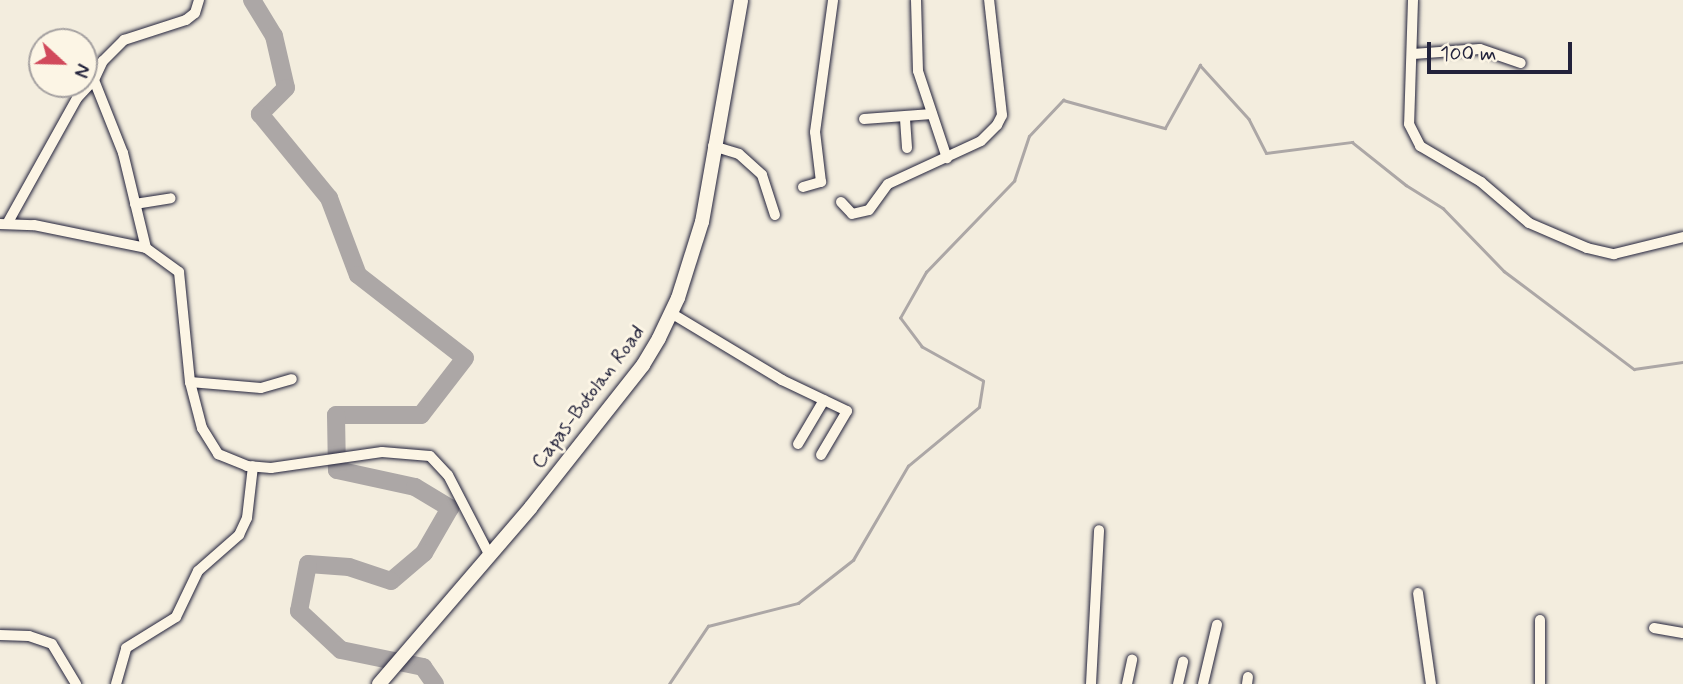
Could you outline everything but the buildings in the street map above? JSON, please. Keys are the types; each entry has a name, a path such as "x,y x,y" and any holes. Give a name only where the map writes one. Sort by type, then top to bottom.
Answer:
{"main road":[{"name":"Capas-Botolan Road","path":"379,684 490,556 643,365 671,313 702,222 713,146 741,0"}],"street":[{"path":"98,72 103,61 124,40 186,20 195,13 200,0"},
{"path":"803,187 821,182 816,132 833,0"},
{"path":"916,0 916,60 947,158"},
{"path":"841,202 852,214 866,211 888,184 981,141 1000,120 989,0"},
{"path":"1413,0 1412,136 1420,146 1481,182 1529,223 1614,254 1683,237"},
{"path":"1413,54 1480,49 1521,63"},
{"path":"98,90 123,153 146,248"},
{"path":"77,98 4,224 34,225 146,248 173,265 184,281 190,382 202,428 212,448 233,462 253,467 405,451 439,462 490,556"},
{"path":"864,119 905,119 932,114"},
{"path":"905,119 907,148"},
{"path":"713,146 739,154 762,174 775,215"},
{"path":"135,204 172,198"},
{"path":"671,313 782,380 848,413 821,455"},
{"path":"190,382 261,388 292,379"},
{"path":"798,444 824,400"},
{"path":"116,684 126,648 176,617 198,571 239,535 247,518 253,467"},
{"path":"1091,684 1099,530"},
{"path":"1418,593 1432,684"},
{"path":"1540,620 1540,684"},
{"path":"1203,684 1217,625"},
{"path":"1654,628 1683,633"},
{"path":"0,635 29,636 52,644 76,684"},
{"path":"1128,684 1132,660"},
{"path":"1178,684 1183,662"}],"waterway":[{"path":"252,0 274,36 286,88 260,114 329,198 358,275 465,358 421,415 336,415 337,470 415,487 450,508 424,553 391,581 349,567 308,564 299,611 341,650 423,667 435,684"},
{"path":"669,684 708,626 798,603 853,560 908,466 979,407 983,381 922,347 900,318 926,272 1014,181 1029,136 1063,100 1165,128 1200,65 1249,119 1266,153 1352,142 1406,185 1443,208 1504,271 1634,369 1683,362"}]}
